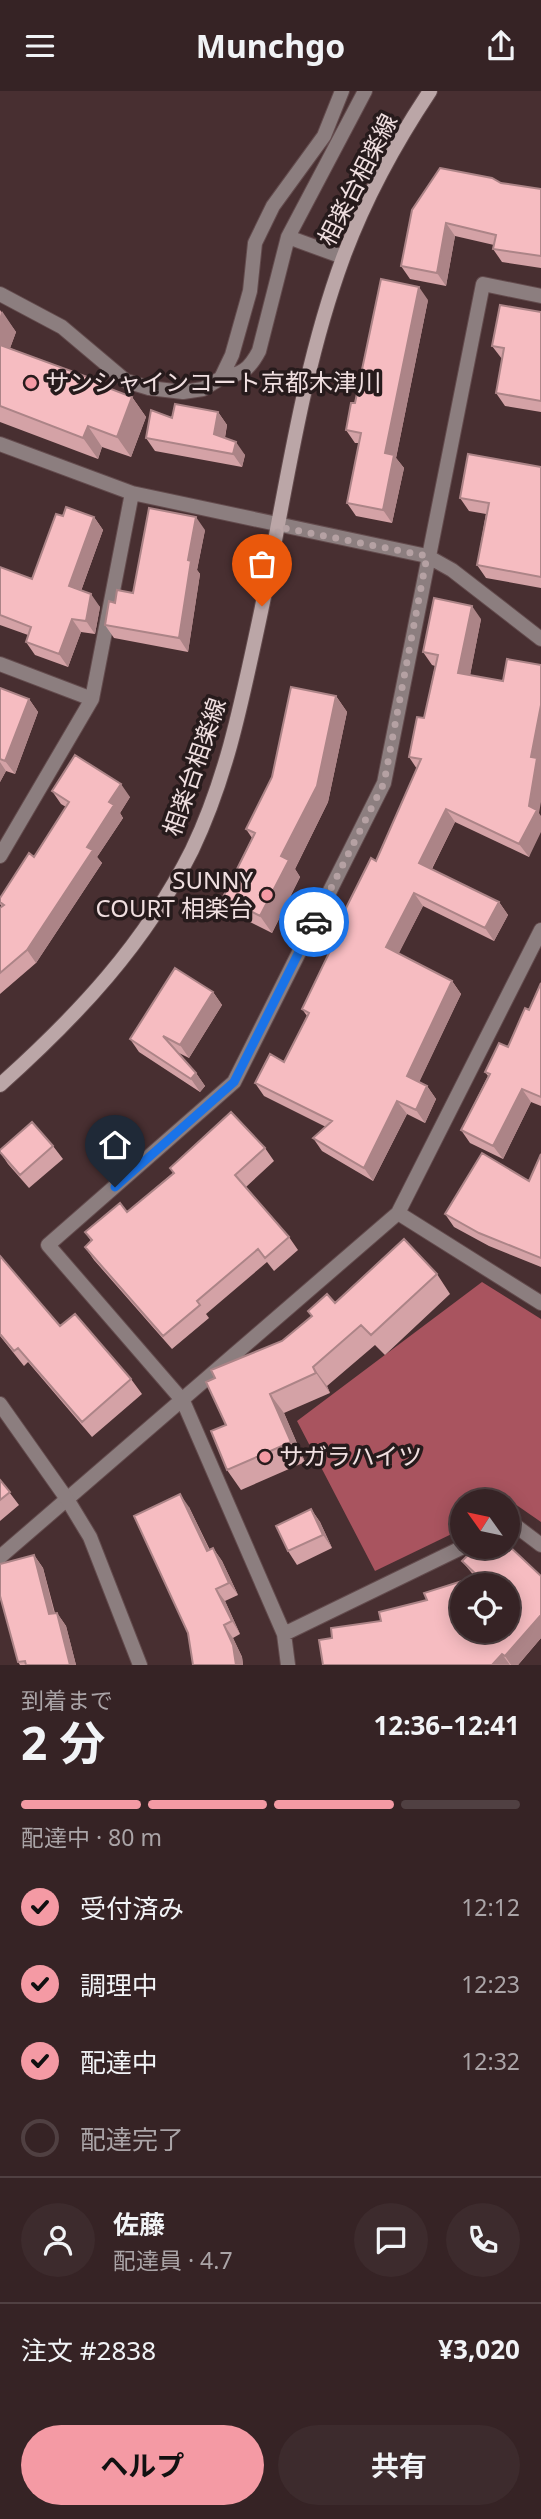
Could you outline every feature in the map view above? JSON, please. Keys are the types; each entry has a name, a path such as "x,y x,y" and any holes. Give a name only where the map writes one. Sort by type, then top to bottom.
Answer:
{"main road":[{"name":"相楽台相楽線","path":"0,1086 57,1035 115,971 145,930 192,849 213,802 234,738 314,349 343,257 373,190 430,91"}],"street":[{"path":"221,378 232,355 250,291 255,243 273,206 324,136 342,91"},
{"path":"0,294 62,327 126,381 149,388 183,392 203,389 221,378 241,375 250,367 259,351 288,237 365,91"},
{"path":"288,237 343,257"},
{"path":"288,1665 284,1634 183,1401 48,1245 234,1082 384,783 483,284 541,296"},
{"path":"0,444 132,493 279,527 427,556 452,570 541,639"},
{"path":"0,856 92,699 132,493"},
{"path":"0,664 92,699"},
{"path":"0,1557 398,1213 541,930"},
{"path":"398,1213 541,1303"},
{"path":"0,1404 67,1499 90,1537 140,1665"},
{"path":"520,1529 541,1545"},
{"path":"284,1634 450,1553"}],"shaded area":[{"path":"482,1282 541,1319 541,1522 520,1507 520,1489 450,1489 450,1535 375,1571 297,1421"}],"building":[{"path":"440,168 492,178 501,183 541,189 541,256 493,249 496,235 446,223 437,273 401,266 412,210"},
{"path":"381,279 419,287 385,453 394,455 383,510 347,503 361,433 346,430 351,403 355,403"},
{"path":"500,305 541,312 541,401 496,393 504,348 492,346"},
{"name":"サンシャインコート京都木津川","path":"0,345 104,383 103,386 132,397 117,437 88,426 83,438 0,406"},
{"path":"175,404 218,412 214,434 236,442 233,454 146,438 151,410 172,418"},
{"path":"468,454 541,467 541,577 477,565 489,503 460,498"},
{"path":"66,507 94,517 69,586 91,594 86,621 72,619 59,654 26,642 31,627 0,615 0,567 32,579 56,514 63,516"},
{"path":"149,508 196,517 179,638 105,625 109,601 115,603 117,590 133,593"},
{"path":"434,598 472,606 458,673 503,681 507,659 541,665 541,705 531,757 537,758 529,806 537,810 519,844 446,809 419,863 499,902 485,928 414,893 386,947 452,981 407,1076 427,1086 416,1110 397,1101 364,1168 313,1138 332,1121 255,1083 270,1054 284,1062 309,1013 302,1009 345,920 341,918 371,858 376,861 421,759 409,757 417,717 424,718 438,655 423,652"},
{"path":"291,687 336,696 317,786 281,856 289,860 260,916 223,897 255,833 246,829 272,777"},
{"path":"0,688 29,699 5,761 0,759"},
{"path":"75,755 121,784 109,802 114,805 87,847 93,850 27,950 0,973 0,908 4,905 0,898 29,853 34,857 69,802 52,791"},
{"path":"175,968 213,992 180,1045 163,1036 196,1073 191,1079 130,1039"},
{"path":"541,983 541,1097 522,1089 493,1146 461,1130 490,1074 485,1072 499,1043 508,1047 525,1008 529,1010"},
{"path":"231,1112 265,1148 235,1175 289,1237 265,1258 258,1249 197,1301 200,1305 163,1336 85,1247 92,1240 85,1232 120,1203 127,1212 174,1173 170,1168"},
{"path":"32,1122 53,1146 20,1175 0,1150"},
{"path":"482,1153 529,1181 541,1154 541,1258 479,1233 445,1214"},
{"path":"404,1239 437,1274 371,1335 361,1325 313,1367 316,1373 270,1394 291,1442 227,1470 211,1431 226,1425 206,1382 215,1378 211,1370 282,1341 312,1316 308,1311 327,1294 335,1303"},
{"path":"0,1256 60,1326 75,1314 131,1379 82,1422 18,1348 14,1351 0,1334"},
{"path":"0,1480 10,1492 0,1500"},
{"path":"180,1494 207,1551 213,1548 229,1583 216,1589 232,1621 224,1625 233,1645 236,1665 193,1665 188,1633 134,1516"},
{"path":"311,1509 323,1535 288,1551 276,1526"},
{"path":"34,1555 49,1614 57,1613 70,1665 26,1665 25,1661 18,1662 0,1596 0,1564"},
{"path":"520,1556 541,1576 541,1615 520,1639 520,1573 475,1573 462,1561 520,1559"},
{"path":"450,1585 450,1643 516,1643 492,1665 323,1665 319,1640 332,1638 331,1628 381,1621 379,1612 427,1600 424,1593"}],"way so far":[{"path":"262,606 279,527 427,556 384,783 314,922"}],"place":[{"name":"サンシャインコート京都木津川","path":"31,383"},
{"name":"SUNNY COURT 相楽台","path":"267,895"},
{"name":"サガラハイツ","path":"265,1457"}],"route":[{"path":"115,1187 234,1082 314,922"}]}
